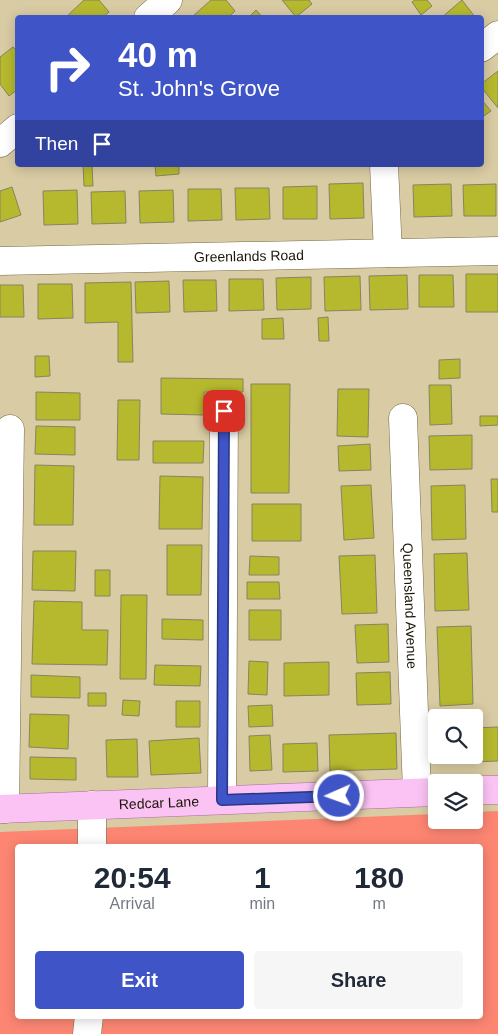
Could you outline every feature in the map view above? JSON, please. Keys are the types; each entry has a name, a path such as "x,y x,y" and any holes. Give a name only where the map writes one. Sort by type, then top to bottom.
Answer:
{"main road":[{"path":"483,790 498,790"},
{"name":"Redcar Lane","path":"2,809 426,792"}],"street":[{"path":"151,15 168,0"},
{"path":"484,46 498,35"},
{"path":"0,143 15,130"},
{"path":"384,167 388,253"},
{"name":"Greenlands Road","path":"0,261 498,251"},
{"path":"222,800 224,411"},
{"name":"Queensland Avenue","path":"403,418 426,792"},
{"path":"2,809 10,429"},
{"path":"92,805 92,844"},
{"path":"87,1034 88,1019"}],"shaded area":[{"path":"498,811 498,1034 0,1034 0,832 428,814 428,829 483,829 483,812"}],"building":[{"path":"84,0 99,0 109,12 106,15 68,15"},
{"path":"211,0 226,0 235,11 231,15 194,15"},
{"path":"282,0 309,0 312,4 298,15 294,15"},
{"path":"415,0 427,0 432,6 421,15 412,2"},
{"path":"462,0 473,15 444,15"},
{"path":"256,10 260,15 251,15"},
{"path":"13,47 15,49 15,91 9,96 0,84 0,57"},
{"path":"498,71 498,108 484,91 484,82"},
{"path":"484,103 491,111 484,116"},
{"path":"83,167 92,167 93,186 84,186"},
{"path":"155,167 179,167 179,174 156,176"},
{"path":"363,183 364,218 330,219 329,184"},
{"path":"451,184 452,216 414,217 413,185"},
{"path":"496,184 496,216 464,216 463,185"},
{"path":"317,186 317,219 283,219 283,187"},
{"path":"12,187 21,215 0,222 0,191"},
{"path":"235,188 269,188 270,219 236,220"},
{"path":"188,189 221,189 222,220 188,221"},
{"path":"77,190 78,224 44,225 43,191"},
{"path":"173,190 174,222 140,223 139,191"},
{"path":"125,191 126,223 92,224 91,192"},
{"path":"466,274 498,274 498,312 466,312"},
{"path":"407,275 408,309 370,310 369,276"},
{"path":"419,275 453,275 454,307 419,307"},
{"path":"360,276 361,310 325,311 324,277"},
{"path":"311,277 311,309 277,310 276,278"},
{"path":"229,279 263,279 264,310 229,311"},
{"path":"183,280 216,280 217,311 184,312"},
{"path":"169,281 170,312 136,313 135,282"},
{"path":"131,282 133,362 118,362 118,322 85,323 85,283"},
{"path":"38,284 72,284 73,318 38,319"},
{"path":"0,285 23,285 24,317 0,317"},
{"path":"328,317 329,341 319,341 318,318"},
{"path":"283,318 284,339 262,339 262,319"},
{"path":"35,356 49,356 50,376 35,377"},
{"path":"460,359 460,378 439,379 439,360"},
{"path":"161,378 243,379 243,392 204,392 204,415 161,414"},
{"path":"251,384 290,384 289,493 251,493"},
{"path":"429,385 451,385 452,424 430,425"},
{"path":"338,389 369,389 368,437 337,436"},
{"path":"36,392 80,393 80,420 36,420"},
{"path":"118,400 140,400 139,460 117,460"},
{"path":"480,416 498,416 498,425 480,426"},
{"path":"36,426 75,427 75,455 35,454"},
{"path":"472,435 472,469 430,470 429,436"},
{"path":"153,441 204,441 203,463 153,463"},
{"path":"370,444 371,470 339,471 338,446"},
{"path":"35,465 74,466 73,525 34,525"},
{"path":"160,476 203,477 202,529 159,529"},
{"path":"491,479 498,479 498,512 492,512"},
{"path":"371,485 374,538 344,540 341,486"},
{"path":"465,485 466,539 432,540 431,486"},
{"path":"252,504 301,504 301,541 252,541"},
{"path":"167,545 202,545 201,595 167,595"},
{"path":"33,551 76,551 75,591 32,590"},
{"path":"467,553 469,610 435,611 434,554"},
{"path":"375,555 377,613 342,614 339,556"},
{"path":"250,556 279,557 279,575 249,575"},
{"path":"95,570 110,570 110,596 95,596"},
{"path":"247,582 279,582 280,599 247,599"},
{"path":"121,595 147,595 146,679 120,679"},
{"path":"34,601 82,602 82,630 108,630 107,665 32,664"},
{"path":"249,610 281,610 281,640 249,640"},
{"path":"162,619 203,620 203,640 162,639"},
{"path":"388,624 389,662 357,663 355,625"},
{"path":"471,626 473,704 440,706 437,627"},
{"path":"249,661 268,662 267,695 248,694"},
{"path":"329,662 329,695 284,696 284,663"},
{"path":"155,665 201,666 200,686 154,685"},
{"path":"390,672 391,704 357,705 356,673"},
{"path":"31,675 80,677 80,698 31,697"},
{"path":"88,693 106,693 106,706 88,706"},
{"path":"123,700 140,701 139,716 122,715"},
{"path":"176,701 200,701 200,727 176,727"},
{"path":"272,705 273,726 249,727 248,706"},
{"path":"30,714 69,715 68,749 29,747"},
{"path":"498,727 498,761 483,762 483,728"},
{"path":"396,733 397,769 330,771 329,735"},
{"path":"270,735 272,770 250,771 249,736"},
{"path":"199,738 201,773 151,775 149,741"},
{"path":"137,739 138,777 107,777 106,740"},
{"path":"317,743 318,771 283,772 283,744"},
{"path":"30,757 76,758 76,780 30,779"}],"route":[{"path":"224,411 222,800 339,796"}]}
